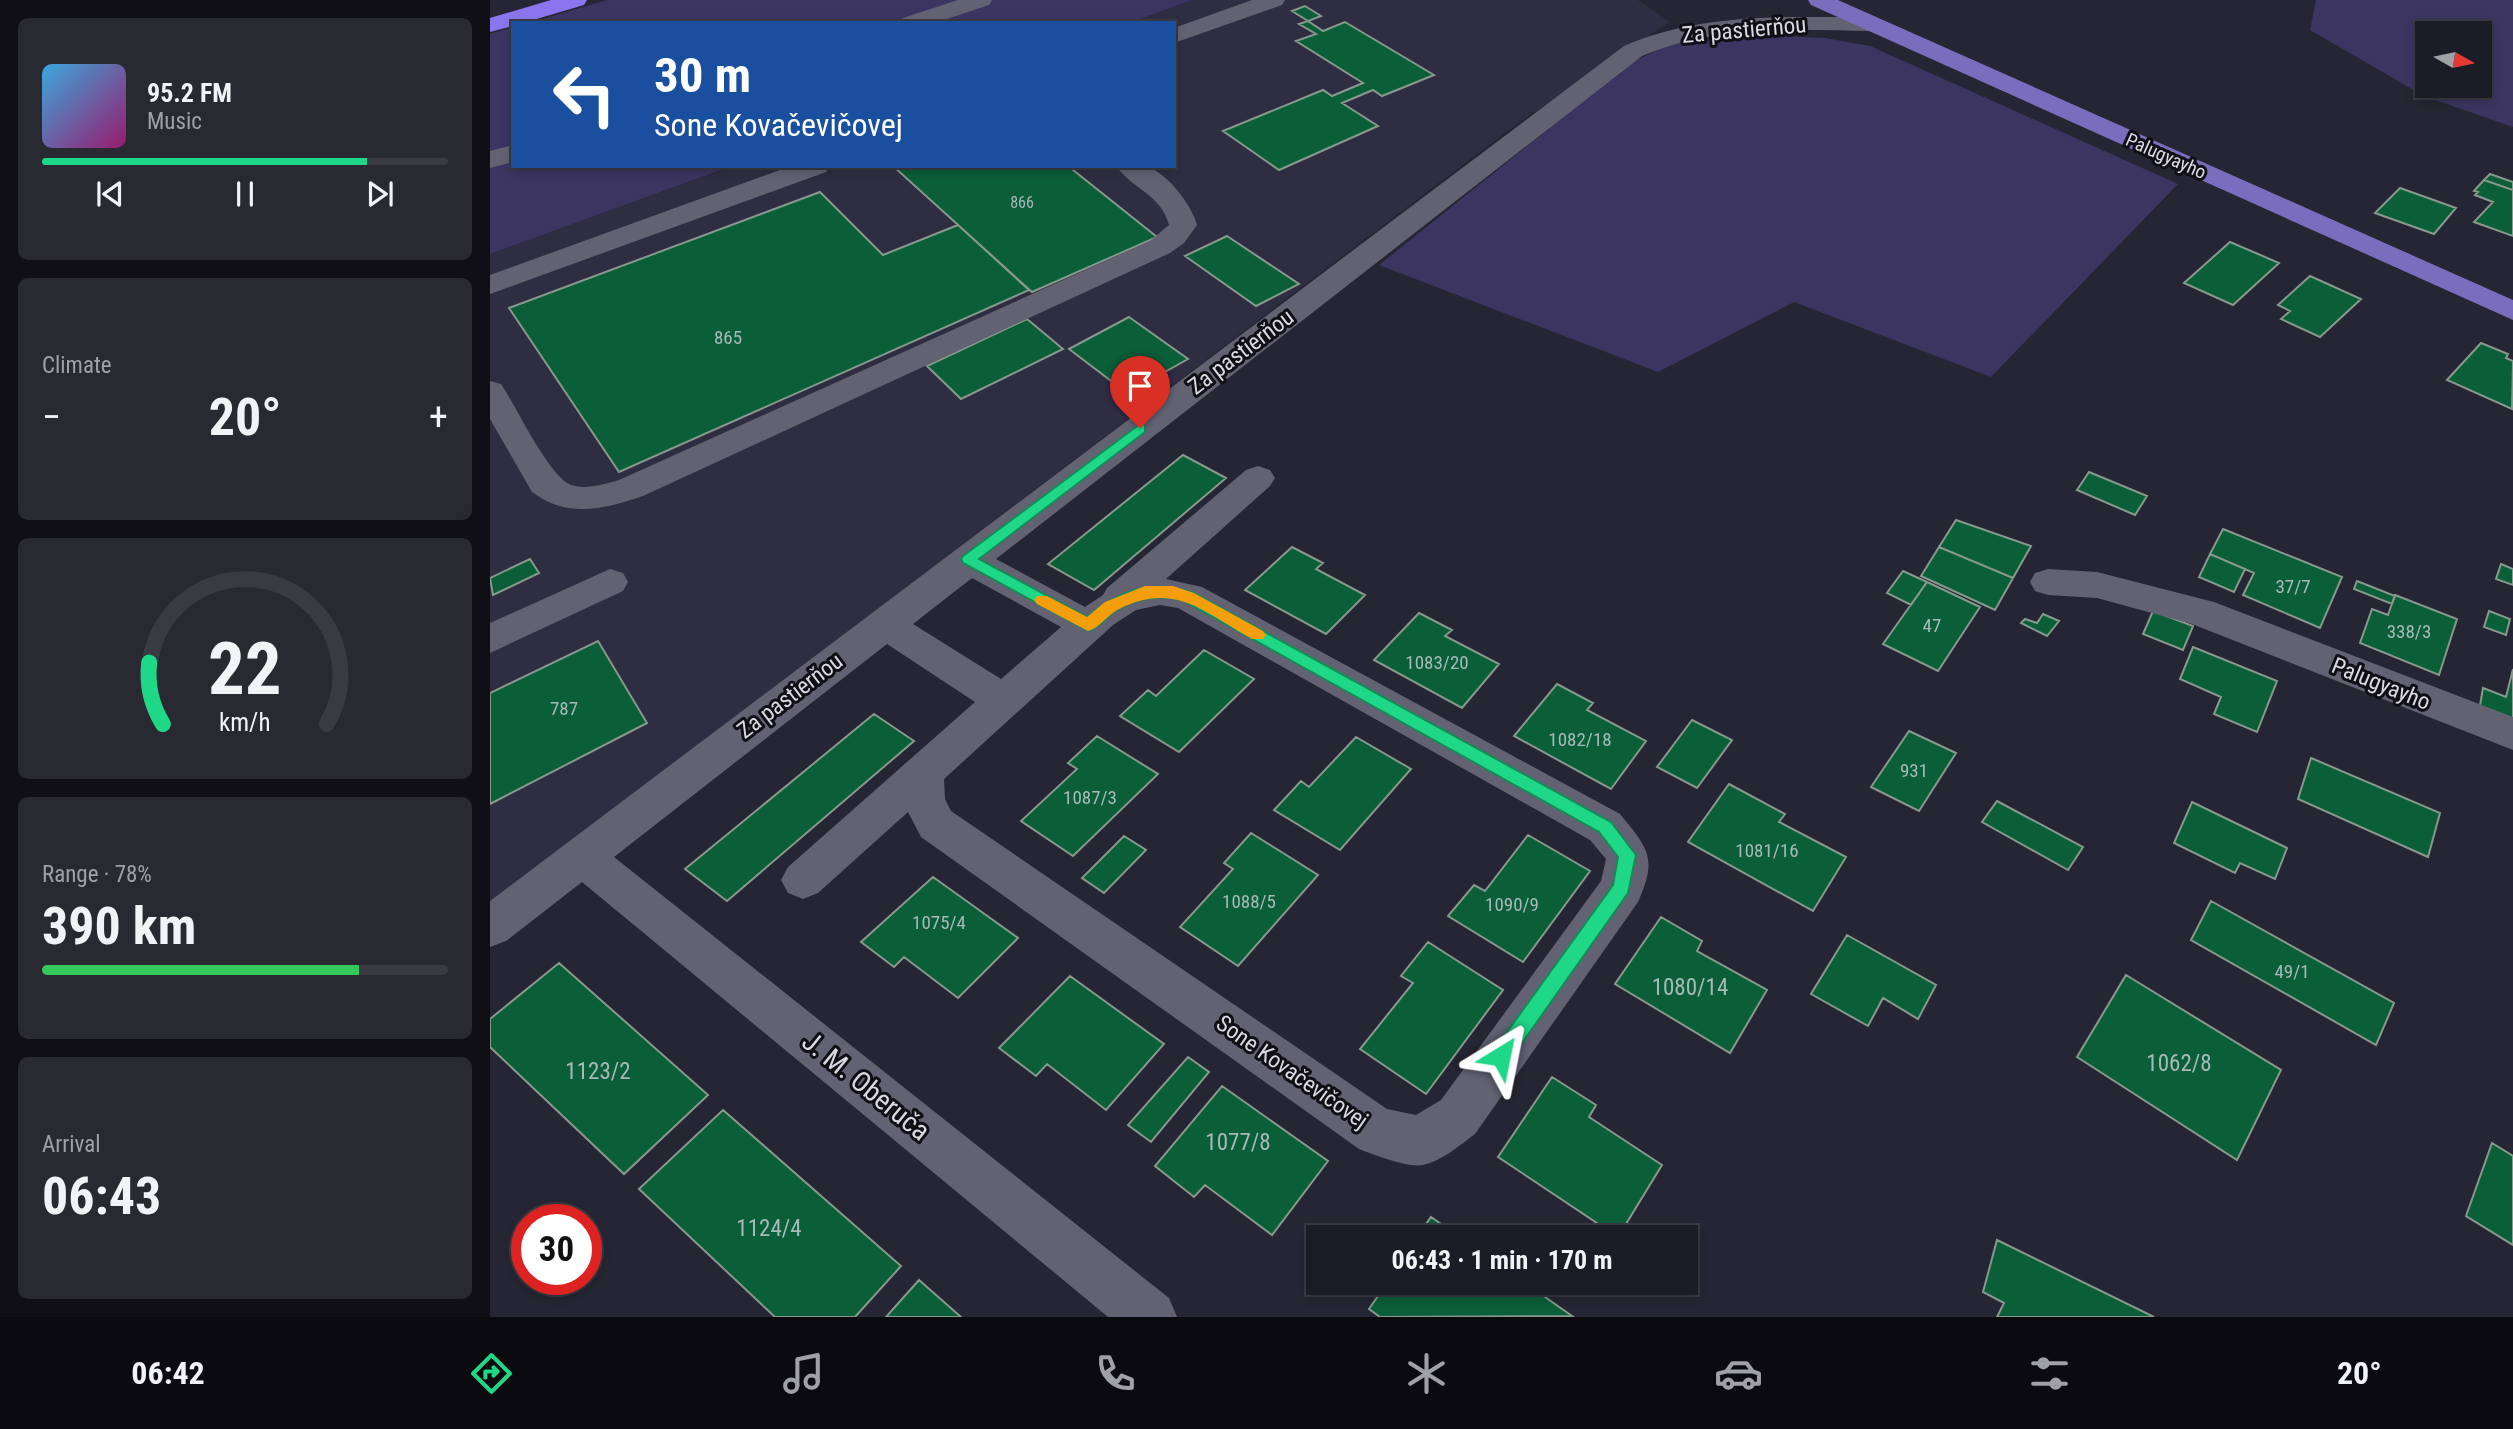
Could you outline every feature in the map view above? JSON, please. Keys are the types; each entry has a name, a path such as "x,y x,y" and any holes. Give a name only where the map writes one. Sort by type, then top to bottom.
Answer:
{"highway":[{"path":"490,25 576,0"}],"main road":[{"name":"Palugyayho","path":"1819,0 2513,311"}],"street":[{"path":"917,21 981,0"},
{"path":"1176,35 1274,0"},
{"name":"Za pastierňou","path":"490,927 1633,51 1656,40 1689,32 1796,23 1871,24"},
{"path":"490,160 511,154"},
{"path":"490,285 812,168"},
{"path":"490,391 544,484 556,495 575,500 604,497 631,488 1160,247 1174,237 1182,225 1181,214 1175,203 1131,168"},
{"name":"Sone Kovačevičovej","path":"1099,616 1145,592 1173,592 1189,597 1605,827 1628,855 1622,888 1458,1117 1421,1141 1377,1132 936,824 927,811 920,789 924,772 1003,700 1099,616 1258,478"},
{"path":"968,559 1099,616"},
{"path":"490,639 610,582"},
{"name":"Palugyayho","path":"2048,582 2107,587 2201,612 2513,734"},
{"path":"885,624 1003,700"},
{"path":"803,880 924,772"},
{"name":"J. M. Oberuča","path":"582,856 1150,1317"}],"shaded area":[{"path":"607,0 1192,0 1134,21 536,21"},
{"path":"1192,0 1638,0 1670,22 1518,123 490,903 490,254 727,168 1176,168 1176,21 1134,21"},
{"path":"2316,0 2513,0 2513,127 2430,98 2492,98 2492,21 2415,21 2415,91 2310,30"},
{"path":"511,28 511,168 726,168 490,254 490,34"},
{"path":"1777,36 1825,38 1870,46 2178,184 1991,377 1794,302 1658,372 1379,265 1632,62 1671,44"}],"building":[{"path":"1305,6 1321,16 1308,21 1292,11"},
{"path":"1308,21 1323,31 1345,22 1434,75 1382,96 1373,90 1342,103 1378,126 1279,170 1223,131 1323,90 1332,96 1363,83 1296,41 1316,34 1299,24"},
{"path":"895,168 1071,168 1157,237 1032,292"},
{"path":"2490,174 2513,182 2513,190 2484,180"},
{"path":"2484,180 2513,190 2513,236 2474,222 2493,202 2475,195 2478,192 2474,191"},
{"path":"2400,188 2456,208 2434,234 2375,213"},
{"path":"820,192 883,255 958,225 1029,290 619,472 509,308"},
{"path":"1227,236 1299,284 1256,306 1185,256"},
{"path":"2230,242 2279,263 2233,305 2184,283"},
{"path":"2310,276 2361,299 2320,337 2281,319 2290,311 2278,305"},
{"path":"1129,317 1188,359 1127,393 1069,349"},
{"path":"1027,319 1063,349 961,399 927,366"},
{"path":"2481,343 2508,354 2506,358 2513,361 2512,409 2447,380"},
{"path":"1183,455 1226,478 1094,590 1048,564"},
{"path":"2089,472 2147,496 2135,515 2077,490"},
{"path":"1956,520 2031,546 2013,578 1939,547"},
{"path":"2223,529 2342,577 2320,628 2243,595 2254,573 2210,554"},
{"path":"1292,547 1323,563 1316,569 1365,595 1326,634 1245,590"},
{"path":"1939,547 2013,578 1995,610 1921,576"},
{"path":"2210,554 2245,569 2234,592 2199,577"},
{"path":"530,559 539,573 493,595 490,578"},
{"path":"2501,564 2513,569 2513,585 2496,579"},
{"path":"1903,571 1927,582 1911,605 1887,593"},
{"path":"2357,581 2395,596 2392,604 2354,589"},
{"path":"1927,582 1980,607 1938,671 1883,644"},
{"path":"2395,595 2457,619 2439,675 2360,643 2372,609 2388,615"},
{"path":"2153,611 2193,626 2183,650 2143,634"},
{"path":"2489,611 2510,619 2506,635 2484,627"},
{"path":"1419,613 1452,630 1445,636 1499,664 1462,708 1374,660"},
{"path":"2043,614 2059,621 2047,636 2021,623 2025,619 2037,623"},
{"path":"598,641 647,723 490,804 490,693"},
{"path":"2193,647 2277,681 2257,732 2214,714 2221,697 2180,679"},
{"path":"1204,650 1254,679 1179,752 1120,716 1148,690 1156,696"},
{"path":"2513,669 2513,724 2479,711 2483,688 2506,697"},
{"path":"1557,684 1593,703 1587,710 1646,741 1611,789 1514,736"},
{"path":"874,714 914,741 727,901 685,869"},
{"path":"1692,720 1732,740 1697,788 1657,767"},
{"path":"1909,731 1956,753 1919,811 1871,787"},
{"path":"1097,736 1158,774 1073,856 1021,821 1077,769 1068,763"},
{"path":"1356,737 1411,769 1340,850 1274,810 1301,781 1309,787"},
{"path":"2311,758 2440,813 2428,857 2298,799"},
{"path":"1729,784 1785,814 1779,822 1846,857 1813,911 1688,842"},
{"path":"1997,801 2083,847 2068,870 1982,822"},
{"path":"2192,802 2287,848 2275,879 2240,863 2235,873 2174,843"},
{"path":"1251,833 1318,875 1238,966 1180,927 1233,869 1224,863"},
{"path":"1528,835 1590,871 1523,962 1448,916 1474,885 1485,891"},
{"path":"1124,836 1146,850 1104,893 1082,878"},
{"path":"933,877 1018,938 958,998 904,957 894,967 861,942"},
{"path":"2211,901 2394,1003 2376,1045 2191,940"},
{"path":"1661,917 1702,941 1697,951 1767,990 1730,1053 1615,984"},
{"path":"1847,935 1936,985 1918,1019 1883,998 1868,1026 1811,994"},
{"path":"1428,942 1503,990 1426,1094 1360,1049 1413,983 1401,976"},
{"path":"559,963 708,1095 624,1174 490,1047 490,1019"},
{"path":"2126,975 2281,1070 2237,1160 2077,1057"},
{"path":"1070,976 1164,1044 1106,1110 1047,1064 1036,1076 999,1048"},
{"path":"1188,1057 1209,1072 1151,1142 1128,1125"},
{"path":"1552,1077 1596,1105 1589,1117 1662,1165 1625,1225 1600,1225 1498,1157"},
{"path":"1222,1086 1328,1161 1272,1235 1205,1185 1194,1197 1155,1166"},
{"path":"723,1110 901,1266 855,1317 775,1317 639,1189"},
{"path":"2492,1143 2513,1156 2513,1245 2466,1216"},
{"path":"1431,1217 1443,1225 1425,1225"},
{"path":"1997,1240 2154,1317 1997,1317 2004,1303 1983,1292"},
{"path":"919,1280 961,1317 886,1317"},
{"path":"1379,1295 1542,1295 1572,1316 1380,1317 1369,1309"}],"slow traffic":[{"path":"1042,600 1088,625 1110,606 1145,592 1173,592 1189,597 1258,635"}],"route":[{"path":"1140,428 968,559 1088,625 1110,606 1145,592 1173,592 1189,597 1605,827 1628,855 1622,888 1501,1056"}]}
